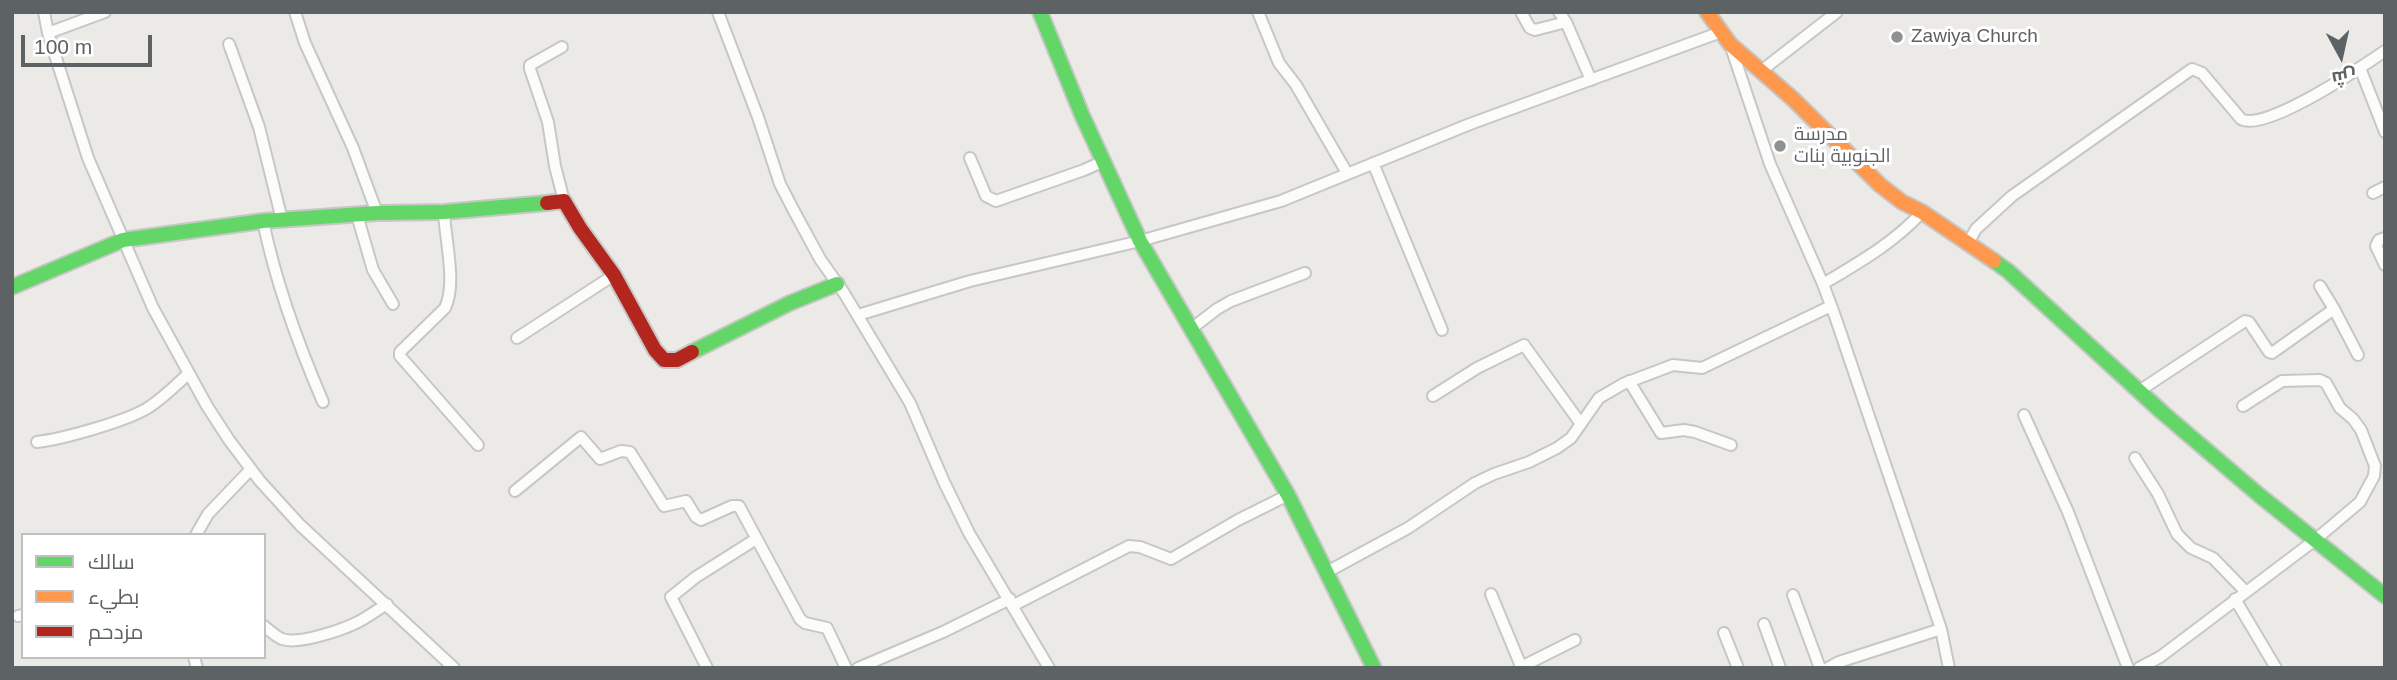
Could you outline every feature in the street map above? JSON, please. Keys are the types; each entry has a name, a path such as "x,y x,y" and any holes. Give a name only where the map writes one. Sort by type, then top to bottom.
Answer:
{"street":[{"path":"44,12 48,33 88,158 123,240 153,308 188,374 229,440 300,525 454,668"},
{"path":"48,33 105,12"},
{"path":"295,12 305,43 353,148 377,213"},
{"path":"718,12 780,184 807,236 911,402 944,482 970,533 1049,668"},
{"path":"1040,12 1082,115 1140,241 1288,495 1374,668"},
{"path":"1258,12 1279,64 1296,85 1347,173"},
{"path":"1521,12 1530,28 1535,30 1563,17 1591,80"},
{"path":"1707,12 1726,38 1880,185 2008,271 2139,391 2259,495 2385,596"},
{"path":"1761,71 1837,12"},
{"path":"858,315 970,281 1140,241 1281,201 1470,124 1591,80 1726,38"},
{"path":"1726,38 1770,164 1831,306 1941,629 1949,668"},
{"path":"229,44 259,127 282,220"},
{"path":"562,47 534,62 530,69 548,122 564,201 614,275 655,350 664,360 677,360 790,303 837,284"},
{"path":"1968,243 1976,229 2012,197 2192,69 2202,73 2241,119 2249,122 2274,115 2319,93 2385,51"},
{"path":"2360,68 2384,126"},
{"path":"970,158 986,196 996,201 1104,161"},
{"path":"1373,163 1441,330"},
{"path":"2373,193 2385,187"},
{"path":"12,287 123,240 263,221 377,213 444,212 564,201"},
{"path":"444,212 449,275 448,302 400,352 400,356 478,446"},
{"path":"1823,284 1878,251 1906,230 1922,212"},
{"path":"357,215 373,270 393,304"},
{"path":"263,221 289,314 323,402"},
{"path":"2385,238 2379,240 2376,246 2385,265"},
{"path":"1191,328 1231,301 1305,273"},
{"path":"517,338 614,275"},
{"path":"2320,286 2358,355"},
{"path":"1327,572 1408,528 1475,483 1558,448 1571,438 1599,398 1629,381 1673,365 1702,368 1831,306"},
{"path":"2139,391 2245,321 2249,322 2272,353 2334,309"},
{"path":"1433,396 1477,368 1524,345 1581,424"},
{"path":"37,442 84,431 147,409 188,374"},
{"path":"2139,668 2160,657 2315,540 2360,502 2374,476 2375,466 2361,430 2340,408 2326,383 2320,380 2282,381 2242,406"},
{"path":"1629,381 1661,433 1684,430 1731,445"},
{"path":"2024,415 2068,512 2128,668"},
{"path":"515,491 578,439 583,438 600,459 630,452 664,506 686,501 701,520 732,506 739,506 800,619 804,623 827,628 846,668"},
{"path":"2136,458 2158,494 2177,534 2191,548 2213,558 2246,592"},
{"path":"197,533 208,514 251,469"},
{"path":"858,668 1012,602 1129,546 1140,547 1171,559 1288,495"},
{"path":"707,668 671,597 696,577 756,539"},
{"path":"1491,594 1520,667 1575,640"},
{"path":"1793,595 1820,668"},
{"path":"2235,598 2276,668"},
{"path":"266,628 284,640 296,640 360,621 387,604"},
{"path":"1764,624 1780,668"},
{"path":"1828,668 1857,662 1941,629"},
{"path":"1724,632 1738,668"}],"traffic: fast":[{"path":"1040,12 1082,115 1140,241 1288,495 1374,668"},
{"path":"12,287 123,240 263,221 377,213 444,212 547,203"},
{"path":"1994,261 2163,413 2259,495 2385,596"},
{"path":"692,352 790,303 837,284"}],"traffic: slow":[{"path":"1707,12 1730,44 1793,99 1880,185 1994,261"}],"traffic: jam":[{"path":"547,203 564,201 614,275 655,350 664,360 677,360 692,352"}],"place":[{"name":"Zawiya Church","path":"1897,37"},
{"name":"مدرسة الجنوبية بنات","path":"1780,146"}]}
